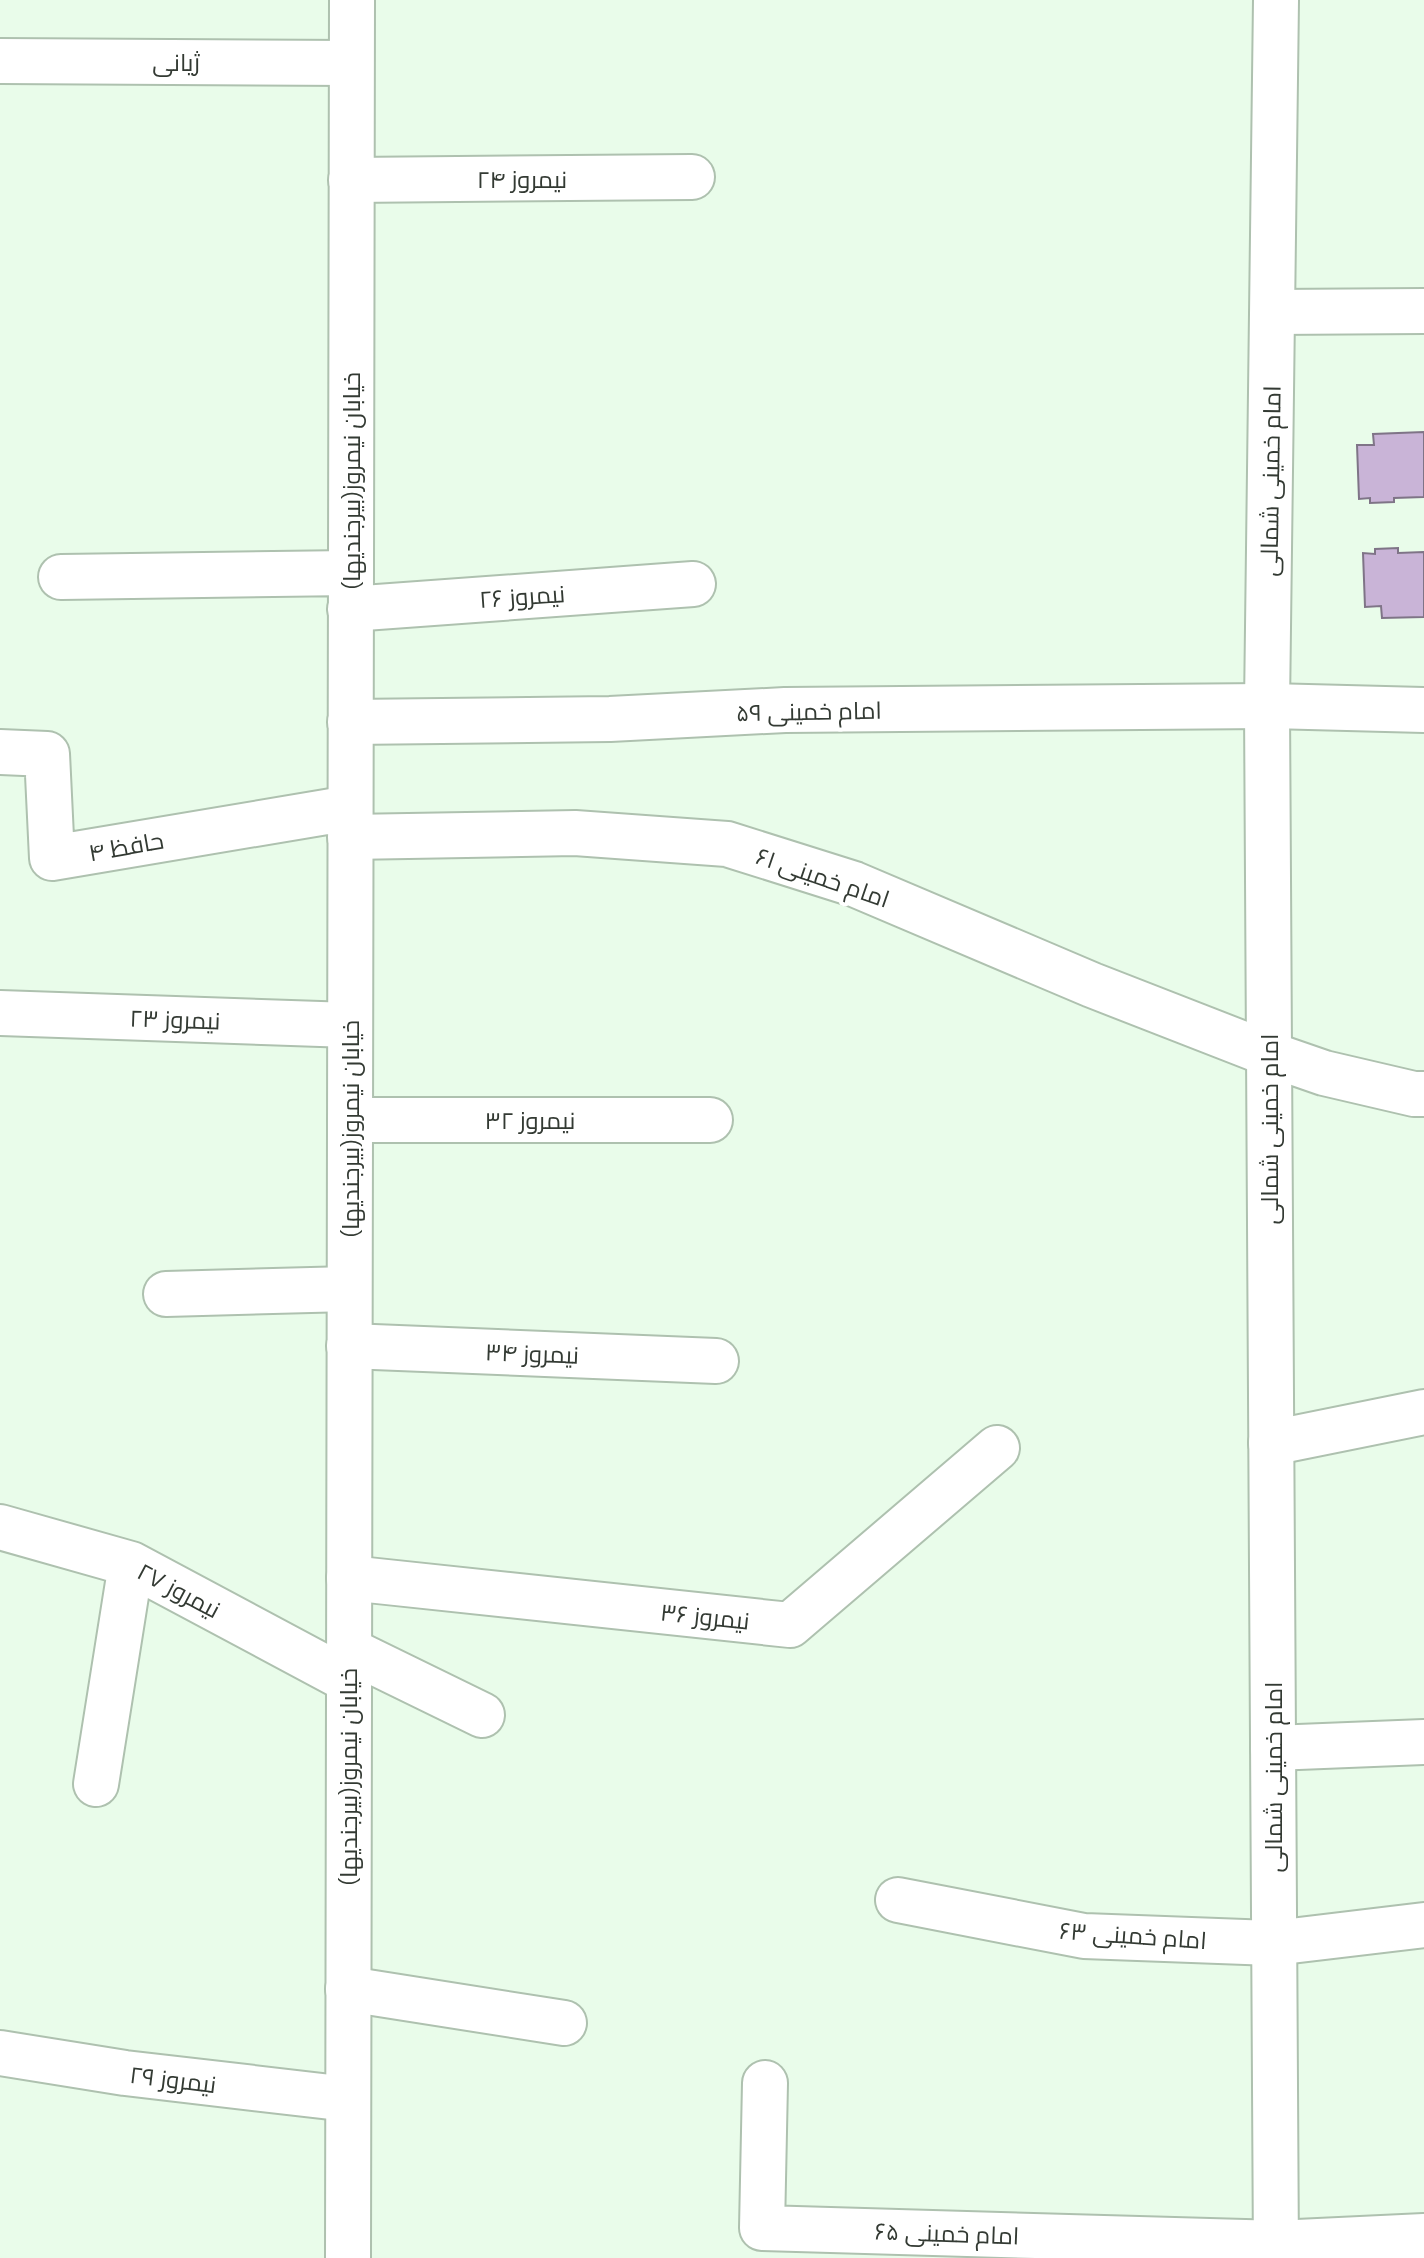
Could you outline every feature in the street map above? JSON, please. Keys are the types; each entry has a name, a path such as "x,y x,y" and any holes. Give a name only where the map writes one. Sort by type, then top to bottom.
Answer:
{"street":[{"name":"خیابان نیمروز(بیرجندیها)","path":"348,2258 352,0"},
{"name":"امام خمینی شمالی","path":"1276,0 1267,706 1276,2250"},
{"name":"ژیانی","path":"0,61 351,63"},
{"name":"نیمروز ۲۴","path":"351,180 692,177"},
{"path":"1273,312 1424,311"},
{"name":"نیمروز ۲۶","path":"61,577 350,591 693,584"},
{"name":"امام خمینی ۵۹","path":"350,722 610,719 785,710 1267,706 1424,710"},
{"name":"حافظ ۴","path":"0,752 47,754 52,858 350,822"},
{"name":"امام خمینی ۶۱","path":"350,822 727,844 854,884 1078,980 1269,1054 1324,1073 1424,1094"},
{"name":"نیمروز ۲۳","path":"0,1013 350,1025"},
{"name":"نیمروز ۳۲","path":"350,1120 710,1120"},
{"path":"166,1294 349,1289"},
{"name":"نیمروز ۳۴","path":"349,1346 716,1361"},
{"path":"1271,1443 1424,1412"},
{"name":"نیمروز ۳۶","path":"349,1578 790,1625 997,1448"},
{"name":"نیمروز ۲۷","path":"0,1527 131,1564 349,1665 482,1715"},
{"path":"96,1784 131,1564"},
{"path":"1273,1748 1424,1742"},
{"name":"امام خمینی ۶۳","path":"898,1900 1084,1936 1274,1943 1424,1925"},
{"path":"348,1989 564,2023"},
{"name":"نیمروز ۲۹","path":"0,2053 125,2073 348,2099"},
{"name":"امام خمینی ۶۵","path":"765,2083 762,2228 1276,2250"},
{"path":"1276,2250 1424,2236"}],"building":[{"path":"1424,432 1424,497 1370,503 1370,498 1359,499 1357,445 1374,445 1373,434"},
{"path":"1398,548 1398,553 1424,552 1424,617 1382,618 1381,606 1365,607 1363,553 1375,554 1375,549"}]}
